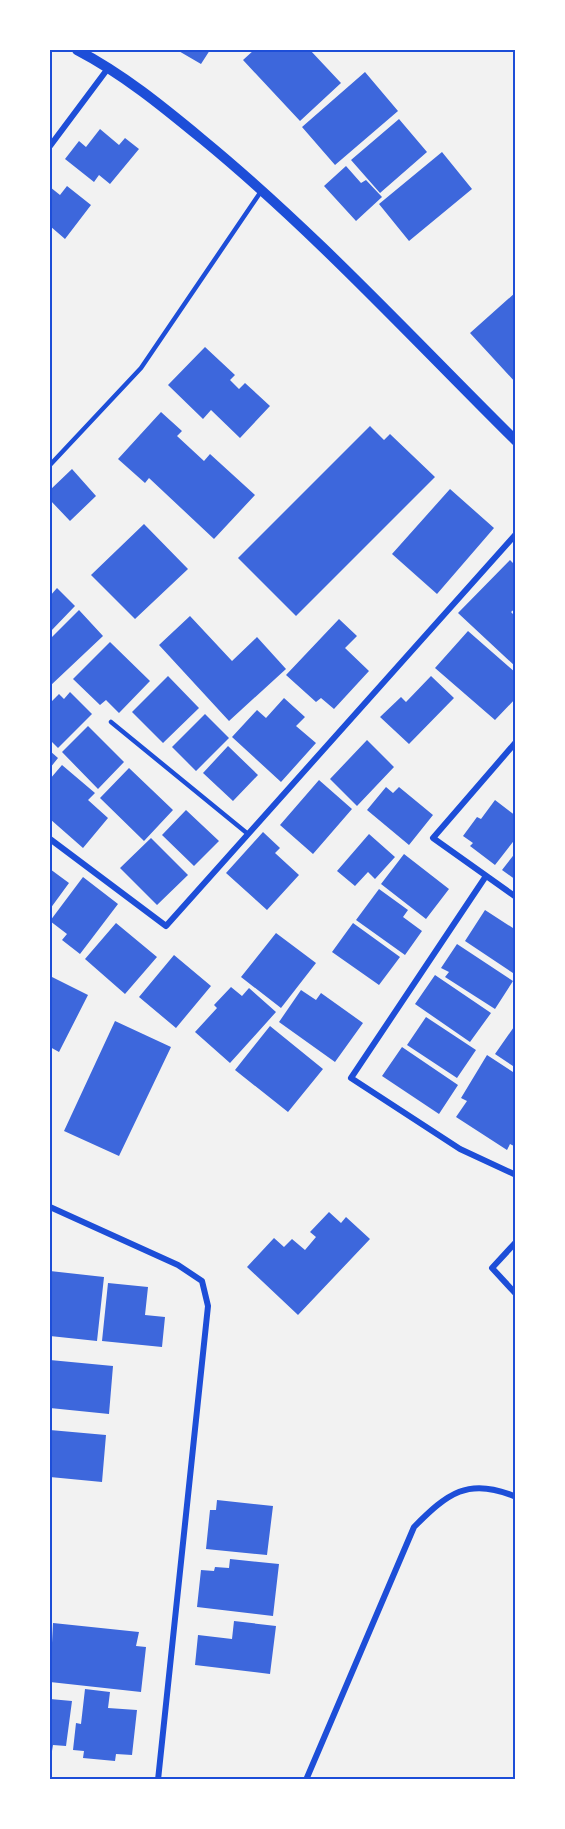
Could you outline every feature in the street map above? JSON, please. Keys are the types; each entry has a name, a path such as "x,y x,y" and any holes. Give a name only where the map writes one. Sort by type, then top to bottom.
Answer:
{"street":[{"path":"77,50 109,67 155,100 263,189 516,441"},
{"path":"50,146 109,67"},
{"path":"50,839 166,926 516,534"},
{"path":"516,742 433,838 516,897"},
{"path":"486,876 351,1078 460,1149 516,1175"},
{"path":"50,1207 178,1265 202,1281 208,1306 158,1779"},
{"path":"516,1242 492,1268 516,1293"},
{"path":"306,1779 414,1527 441,1500 478,1485 516,1497"}],"lane":[{"path":"50,465 141,368 263,189"},
{"path":"111,722 248,834"}],"building":[{"path":"177,50 210,50 201,64"},
{"path":"254,50 310,50 341,83 300,121 243,60"},
{"path":"365,72 398,111 335,165 302,127"},
{"path":"399,119 427,152 380,193 351,160"},
{"path":"100,129 119,145 125,138 139,149 110,184 99,175 94,182 65,159 79,141 86,147"},
{"path":"442,152 472,189 409,241 379,204"},
{"path":"346,166 361,183 366,180 382,197 356,221 324,186"},
{"path":"67,186 91,205 65,239 50,226 50,187 60,195"},
{"path":"516,292 516,383 470,333"},
{"path":"205,347 235,375 230,380 239,389 245,383 270,406 240,438 211,410 203,419 168,385"},
{"path":"161,412 182,431 177,436 204,461 210,454 255,495 214,539 149,478 145,483 118,459"},
{"path":"370,426 384,440 390,434 435,477 296,616 238,558"},
{"path":"72,469 96,496 70,521 50,500 50,490"},
{"path":"450,489 494,528 437,594 392,554"},
{"path":"144,524 188,569 135,619 91,575"},
{"path":"510,560 516,566 516,608 511,612 516,617 516,667 458,613"},
{"path":"57,588 75,606 50,632 50,596"},
{"path":"79,610 103,636 50,686 50,639"},
{"path":"190,616 232,661 257,637 286,669 229,721 159,645"},
{"path":"339,619 357,636 345,648 369,671 334,709 321,698 316,702 286,675"},
{"path":"468,631 516,673 516,698 495,720 435,668"},
{"path":"110,642 150,681 119,713 106,700 100,705 73,679"},
{"path":"168,676 199,708 163,743 132,712"},
{"path":"431,676 454,698 409,744 380,717 401,697 406,702"},
{"path":"70,692 92,714 58,748 50,740 50,703 59,694 64,699"},
{"path":"284,698 305,717 296,726 316,743 281,782 232,737 257,710 266,718"},
{"path":"205,714 229,738 196,771 172,747"},
{"path":"88,726 124,762 98,789 62,752"},
{"path":"367,740 394,767 357,806 330,779"},
{"path":"228,746 258,775 233,801 203,773"},
{"path":"50,751 58,758 50,768"},
{"path":"62,765 95,793 88,800 108,818 83,848 50,819 50,779"},
{"path":"129,768 173,810 144,841 100,798"},
{"path":"319,780 352,809 313,854 280,825"},
{"path":"386,787 393,793 399,787 433,815 409,845 367,810"},
{"path":"495,800 516,816 516,838 495,865 470,846 473,843 463,836 477,817 481,819"},
{"path":"186,810 219,841 194,866 162,835"},
{"path":"263,832 280,848 275,853 299,875 267,910 226,873"},
{"path":"369,834 395,857 375,879 368,872 355,886 337,871"},
{"path":"151,838 188,875 157,905 120,868"},
{"path":"516,852 516,880 502,870"},
{"path":"404,854 449,889 426,919 381,884"},
{"path":"50,869 69,883 50,909"},
{"path":"83,877 118,904 80,954 62,940 67,934 50,921"},
{"path":"379,889 408,910 403,917 422,931 405,955 356,920"},
{"path":"485,910 516,930 516,975 465,941"},
{"path":"116,923 157,957 125,994 85,959"},
{"path":"353,923 400,957 379,985 332,952"},
{"path":"276,933 316,963 281,1008 241,977"},
{"path":"457,944 513,981 495,1009 445,977 449,972 441,968"},
{"path":"174,955 211,986 176,1028 139,997"},
{"path":"435,975 491,1013 470,1042 415,1004"},
{"path":"50,976 88,995 59,1052 50,1047"},
{"path":"231,987 242,996 249,988 276,1012 230,1063 195,1032 217,1008 214,1005"},
{"path":"301,990 316,1000 321,993 363,1023 335,1062 279,1022"},
{"path":"426,1017 476,1050 457,1078 407,1045"},
{"path":"115,1021 171,1047 119,1156 64,1131"},
{"path":"516,1024 516,1068 495,1054"},
{"path":"270,1026 323,1069 288,1112 235,1070"},
{"path":"402,1047 458,1085 439,1114 382,1076"},
{"path":"487,1055 516,1074 516,1147 510,1144 507,1150 456,1117 467,1101 461,1098"},
{"path":"329,1212 341,1223 346,1217 370,1239 298,1315 247,1267 274,1238 284,1247 292,1239 305,1250 316,1237 310,1232"},
{"path":"50,1271 104,1277 97,1341 50,1336"},
{"path":"108,1283 148,1287 145,1315 165,1317 162,1347 102,1341"},
{"path":"50,1360 113,1366 109,1414 50,1408"},
{"path":"50,1430 106,1435 102,1482 50,1477"},
{"path":"217,1500 273,1506 267,1555 206,1549 210,1510 216,1510"},
{"path":"230,1559 279,1564 273,1616 197,1607 201,1570 214,1571 215,1567 229,1568"},
{"path":"234,1621 276,1626 270,1674 195,1665 198,1635 232,1639"},
{"path":"53,1623 139,1632 136,1646 146,1647 141,1692 50,1682"},
{"path":"85,1689 110,1692 108,1708 137,1710 132,1755 116,1754 115,1761 83,1758 84,1751 73,1750 76,1723 81,1724"},
{"path":"50,1699 72,1701 66,1746 53,1745 52,1751 50,1751"}]}
